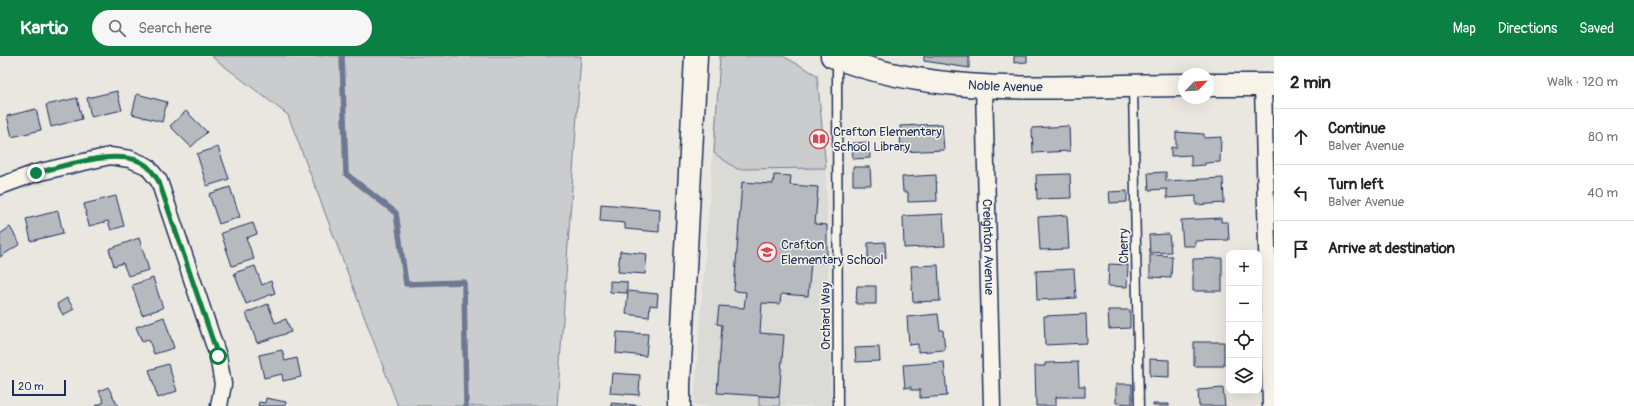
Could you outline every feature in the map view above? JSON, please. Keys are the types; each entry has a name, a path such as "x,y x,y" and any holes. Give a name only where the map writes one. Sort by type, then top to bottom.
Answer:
{"main road":[{"path":"679,406 696,56"},
{"name":"Noble Avenue","path":"834,57 913,80 984,87 1178,85"},
{"path":"1214,85 1269,85"}],"street":[{"path":"1269,85 1271,406"},
{"name":"Creighton Avenue","path":"984,87 992,406"},
{"path":"0,186 36,173 110,156 130,159 147,166 159,182 218,356 223,384 219,406"}],"lane":[{"name":"Orchard Way","path":"834,57 838,406"},
{"name":"Cherry","path":"1132,85 1139,406"}],"shaded area":[{"path":"211,56 581,56 557,406 398,406 288,115"},
{"name":"Crafton Elementary School","path":"720,56 783,56 817,75 826,168 831,406 694,406"},
{"path":"720,56 783,56 817,75 826,168 737,169 714,153"},
{"path":"759,396 779,397 780,406 759,406"}],"building":[{"path":"924,56 969,56 969,68 924,61"},
{"path":"1014,56 1027,56 1027,62 1014,63"},
{"path":"117,91 122,110 91,117 87,98"},
{"path":"137,94 167,102 162,122 132,114"},
{"path":"77,98 82,119 51,127 46,105"},
{"path":"36,109 41,130 12,137 7,116"},
{"path":"186,111 207,132 191,147 170,126"},
{"path":"942,124 944,150 901,152 900,126"},
{"path":"1069,126 1070,151 1033,153 1032,128"},
{"path":"1176,132 1204,134 1204,138 1221,137 1220,162 1191,166 1191,155 1171,156 1171,147 1176,148"},
{"path":"869,142 870,158 853,159 852,143"},
{"path":"218,147 229,179 207,186 197,154"},
{"path":"853,167 870,167 871,185 853,185"},
{"path":"1166,172 1166,181 1223,178 1224,203 1196,205 1196,196 1167,198 1167,189 1149,190 1148,173"},
{"path":"1070,174 1071,198 1037,199 1036,175"},
{"name":"Crafton Elementary School","path":"774,175 791,176 790,185 818,187 815,224 827,225 827,263 811,262 808,296 781,294 780,304 762,303 760,333 784,335 779,397 717,393 722,325 717,324 719,306 744,308 746,292 734,291 742,182 773,184"},
{"path":"936,175 937,201 908,202 908,192 903,192 902,177"},
{"path":"230,187 240,217 219,224 209,194"},
{"path":"1127,191 1127,202 1110,203 1109,192"},
{"path":"116,196 124,226 111,230 108,221 89,226 84,204"},
{"path":"601,204 660,209 659,232 625,229 625,223 600,221"},
{"path":"58,211 63,233 31,241 26,219"},
{"path":"943,214 945,246 904,248 903,216"},
{"path":"1067,215 1069,249 1040,250 1038,217"},
{"path":"1221,218 1221,222 1228,222 1229,240 1195,241 1195,246 1183,246 1181,220"},
{"path":"253,223 257,234 246,238 254,259 232,266 221,233"},
{"path":"10,227 20,244 0,257 0,234"},
{"path":"1169,234 1171,252 1150,253 1149,235"},
{"path":"139,238 149,270 128,276 123,263 114,266 109,249"},
{"path":"885,242 886,258 868,259 868,243"},
{"path":"620,251 647,254 645,274 618,272"},
{"path":"1150,255 1172,256 1171,278 1150,277"},
{"path":"1222,258 1222,291 1193,291 1193,259"},
{"path":"1109,264 1128,265 1127,287 1108,286"},
{"path":"938,265 940,301 913,302 911,266"},
{"path":"255,266 262,285 271,281 275,293 246,304 234,273"},
{"path":"1074,269 1076,298 1037,300 1036,271"},
{"path":"153,278 163,308 142,315 132,285"},
{"path":"610,281 627,282 627,293 610,292"},
{"path":"857,286 876,286 876,304 856,304"},
{"path":"628,291 658,294 657,306 650,305 649,317 626,314"},
{"path":"67,298 74,309 63,315 57,304"},
{"path":"268,304 275,323 286,319 291,332 257,343 246,313"},
{"path":"1108,310 1130,310 1130,328 1109,329"},
{"path":"938,314 940,330 943,330 945,350 918,352 918,344 909,345 907,317"},
{"path":"1086,314 1087,343 1045,345 1044,316"},
{"path":"164,317 174,348 154,354 149,340 142,342 136,327"},
{"path":"617,332 648,334 646,356 616,353"},
{"path":"1194,342 1224,342 1224,366 1194,366"},
{"path":"879,347 880,361 856,362 855,348"},
{"path":"282,350 285,361 297,358 301,377 283,381 282,374 264,378 259,355"},
{"path":"1150,359 1169,360 1169,377 1150,376"},
{"path":"944,362 947,396 920,398 920,390 911,390 911,387 905,388 903,365"},
{"path":"1078,362 1079,386 1085,386 1085,397 1056,397 1056,406 1036,406 1035,366 1045,366 1045,363"},
{"path":"168,364 177,391 158,398 149,370"},
{"path":"612,373 640,375 639,395 610,393"},
{"path":"1116,384 1132,384 1132,404 1116,403"},
{"path":"108,387 118,406 95,406 104,402 99,391"},
{"path":"1223,388 1225,406 1199,406 1198,390"},
{"path":"266,398 286,402 285,406 258,406 259,402 265,403"},
{"path":"611,403 644,406 611,406"},
{"path":"1153,404 1169,404 1169,406 1153,406"}],"waterway":[{"path":"342,56 346,174 396,213 406,284 464,282 466,406"}],"place":[{"name":"Crafton Elementary School Library","path":"819,139"},
{"name":"Crafton Elementary School","path":"767,252"}],"route":[{"path":"36,173 110,156 130,159 147,166 159,182 218,356"}]}
